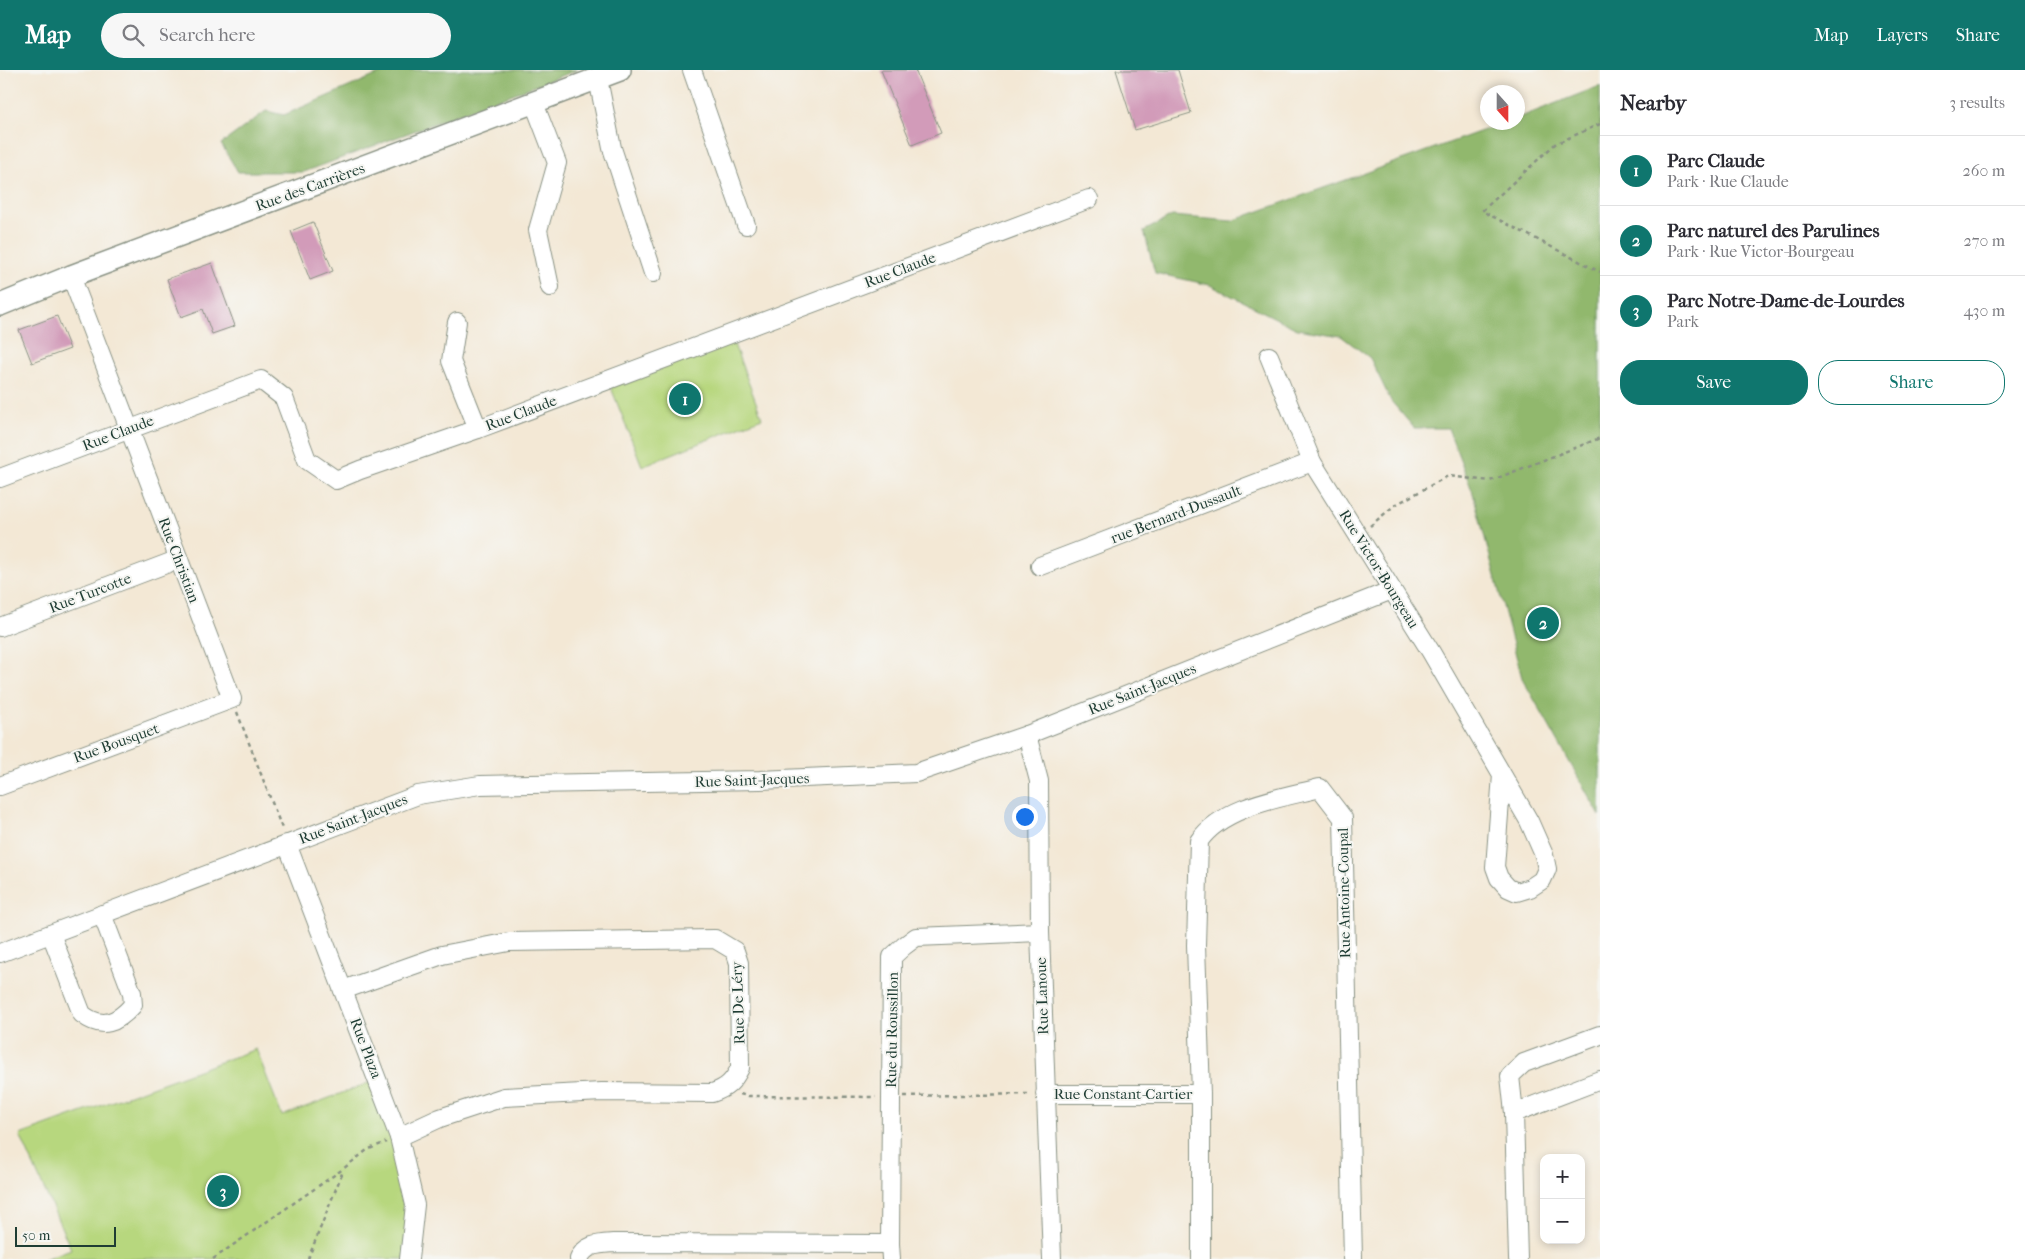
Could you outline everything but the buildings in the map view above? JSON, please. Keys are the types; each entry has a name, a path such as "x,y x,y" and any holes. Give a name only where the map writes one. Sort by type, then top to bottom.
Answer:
{"main road":[{"name":"Rue des Carrières","path":"0,304 620,70"}],"street":[{"path":"692,70 746,225"},
{"path":"598,79 612,148 653,274"},
{"path":"534,103 557,163 538,230 550,287"},
{"name":"Rue Claude","path":"0,478 261,380 284,398 307,460 336,480 478,429 1089,199"},
{"name":"Rue Christian","path":"71,276 232,699"},
{"path":"457,322 451,361 478,429"},
{"name":"Rue Victor-Bourgeau","path":"1269,356 1312,462 1431,652 1529,821 1544,855 1547,869 1542,880 1530,888 1517,892 1508,888 1499,878 1495,867 1502,776"},
{"name":"rue Bernard-Dussault","path":"1040,566 1312,462"},
{"name":"Rue Turcotte","path":"0,627 179,559"},
{"name":"Rue Saint-Jacques","path":"0,953 418,794 480,785 760,780 916,773 1027,735 1392,590"},
{"name":"Rue Bousquet","path":"0,786 232,699"},
{"name":"Rue Lanoue","path":"1027,735 1039,781 1040,932 1052,1259"},
{"name":"Rue Antoine-Coupal","path":"1201,1259 1201,1094 1196,945 1199,841 1206,831 1218,822 1252,806 1320,788 1343,818 1353,1259"},
{"name":"Rue Plaza","path":"288,844 399,1137 415,1204 409,1259"},
{"path":"51,934 82,1014 90,1020 100,1023 119,1019 133,1005 132,994 102,914"},
{"name":"Rue du Roussillon","path":"890,1251 892,957 916,937 1040,932"},
{"name":"Rue De Léry","path":"343,990 442,955 508,942 715,939 735,951 739,962 740,1068 734,1081 724,1089 712,1093 602,1092 504,1097 440,1118 399,1137"},
{"path":"1518,1259 1514,1113 1510,1076 1524,1063 1600,1035"},
{"path":"1514,1113 1600,1080"},
{"name":"Rue Constant-Cartier","path":"1045,1094 1201,1094"},
{"path":"580,1259 582,1253 594,1244 613,1243 890,1251"}],"path":[{"path":"1600,124 1555,144 1482,211 1600,272"},
{"path":"1357,536 1395,506 1448,476 1490,482 1600,438"},
{"path":"232,699 288,844"},
{"path":"213,1259 343,1169 367,1150 399,1137"},
{"path":"308,1259 343,1169"}],"green space":[{"path":"388,70 577,70 304,172 238,172 221,144 266,111 284,115"},
{"path":"1600,86 1600,816 1522,678 1473,493 1448,428 1414,428 1391,401 1370,358 1341,336 1297,329 1210,285 1155,273 1144,231 1172,216 1232,221 1485,130 1525,130 1525,115"},
{"path":"730,334 762,418 642,466 608,380"},
{"path":"256,1049 282,1116 371,1082 394,1143 409,1239 405,1259 44,1259 71,1249 20,1135"}],"place":[{"name":"Parc Claude","path":"685,399"},
{"name":"Parc naturel des Parulines","path":"1543,623"},
{"name":"Parc Notre-Dame-de-Lourdes","path":"223,1191"}]}
